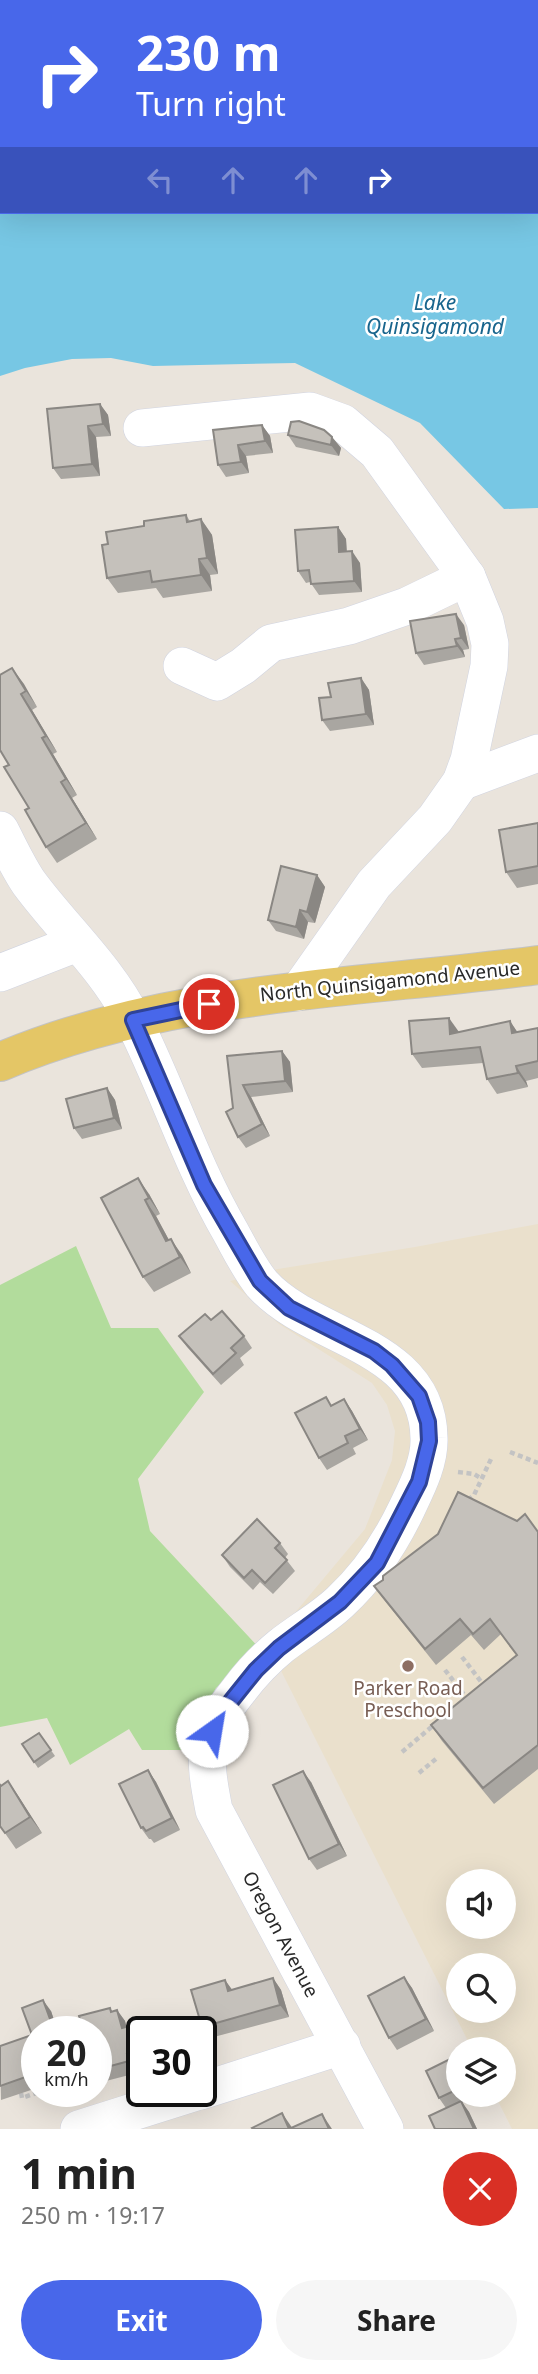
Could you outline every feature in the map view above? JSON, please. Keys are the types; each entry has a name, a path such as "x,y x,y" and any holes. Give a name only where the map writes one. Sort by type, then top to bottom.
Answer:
{"main road":[{"name":"North Quinsigamond Avenue","path":"0,1062 52,1041 133,1020 231,1000 538,965"}],"street":[{"path":"142,428 310,411 343,423 377,452 467,577 485,621 490,644 489,666 469,760 461,782 428,827 374,884 298,992"},
{"path":"182,666 217,682 243,666 271,643 348,626 407,606 467,577"},
{"path":"461,782 538,754"},
{"path":"0,830 27,880 76,943 110,980 133,1020"},
{"path":"0,973 76,943"},
{"name":"Oregon Avenue","path":"133,1020 204,1185 260,1281 289,1308 374,1351 392,1365 419,1396 428,1422 429,1441 419,1482 377,1563 340,1602 279,1648 256,1670 219,1716 212,1731 207,1768 214,1810 385,2129"},
{"path":"217,2086 342,2046"},
{"path":"79,2129 149,2107"}],"path":[{"path":"510,1452 538,1463"},
{"path":"464,1507 469,1497 474,1495 491,1459"},
{"path":"457,1472 474,1474 482,1479"},
{"path":"462,1657 482,1683"},
{"path":"445,1670 465,1696"},
{"path":"402,1752 436,1723"},
{"path":"419,1773 437,1758"}],"shaded area":[{"name":"Parker Road Preschool","path":"538,1224 538,2129 512,2129 501,2107 516,2107 516,2037 466,2037 459,2023 516,2023 516,1953 446,1953 446,1998 268,1645 365,1529 392,1460 395,1431 387,1405 372,1383 279,1324 230,1281 278,1269"}],"green space":[{"path":"76,1246 111,1328 158,1328 204,1392 138,1479 150,1531 263,1652 216,1688 182,1750 142,1750 129,1729 70,1765 47,1718 0,1727 0,1285"}],"water":[{"name":"Lake Quinsigamond","path":"0,214 538,214 538,508 504,509 420,423 295,363 153,366 111,358 72,359 0,376"}],"building":[{"path":"100,404 103,424 88,426 92,464 53,468 47,409"},
{"path":"299,421 324,430 332,437 331,445 288,435 291,422"},
{"path":"262,425 265,441 238,445 241,462 218,465 213,430"},
{"path":"186,515 187,522 201,519 207,558 199,559 201,575 152,582 150,571 107,578 102,545 108,544 106,532 144,526 144,521"},
{"path":"338,527 339,552 352,551 354,581 311,584 309,570 298,571 295,530"},
{"path":"456,614 461,638 455,639 457,646 416,653 410,621"},
{"path":"12,668 26,691 21,694 46,736 42,738 66,779 61,782 86,823 46,847 25,810 29,808 4,767 9,765 0,750 0,675"},
{"path":"361,678 366,714 322,720 319,698 331,697 328,683"},
{"path":"538,823 538,866 506,872 499,830"},
{"path":"281,866 317,875 307,912 300,910 296,927 268,920"},
{"path":"449,1018 450,1034 510,1021 512,1033 538,1028 538,1061 516,1066 518,1073 487,1079 480,1047 412,1054 409,1021"},
{"path":"282,1051 285,1081 243,1085 262,1124 238,1137 226,1112 233,1108 227,1056"},
{"path":"107,1088 114,1118 74,1128 66,1099"},
{"path":"138,1178 149,1198 145,1200 166,1241 171,1239 180,1257 143,1277 101,1198"},
{"path":"222,1311 244,1336 231,1348 236,1353 213,1374 179,1336 205,1314 211,1320"},
{"path":"326,1397 331,1406 344,1399 360,1429 345,1436 348,1443 319,1458 295,1413"},
{"path":"458,1492 517,1521 525,1514 538,1532 538,1745 483,1788 431,1725 517,1655 490,1619 473,1634 460,1619 425,1649 374,1586 438,1534"},
{"path":"257,1519 280,1543 275,1548 287,1560 265,1583 252,1570 244,1578 222,1555"},
{"path":"39,1733 51,1750 34,1762 22,1744"},
{"path":"148,1770 172,1818 146,1831 141,1828 119,1784"},
{"path":"303,1771 339,1844 309,1859 273,1785"},
{"path":"8,1781 30,1817 5,1833 0,1826 0,1785"},
{"path":"404,1977 426,2019 389,2038 368,1996"},
{"path":"273,1978 280,2005 217,2023 217,2016 199,2016 191,1990 225,1980 228,1991"},
{"path":"43,2000 49,2016 25,2016 22,2008"},
{"path":"110,2008 111,2012 117,2010 122,2028 126,2027 126,2062 112,2066 112,2016 79,2016"},
{"path":"21,2039 21,2079 0,2086 0,2046"},
{"path":"446,2061 446,2095 439,2098 426,2071"},
{"path":"448,2107 464,2107 474,2129 435,2129 429,2116"},
{"path":"282,2113 289,2129 252,2128"},
{"path":"322,2114 329,2129 289,2129"}],"place":[{"name":"Parker Road Preschool","path":"408,1666"}],"route":[{"path":"209,1004 133,1020 204,1185 252,1269 270,1292 289,1308 374,1351 407,1381 419,1396 428,1422 429,1441 419,1482 377,1563 329,1612 279,1648 256,1670 219,1716 212,1731"}]}
